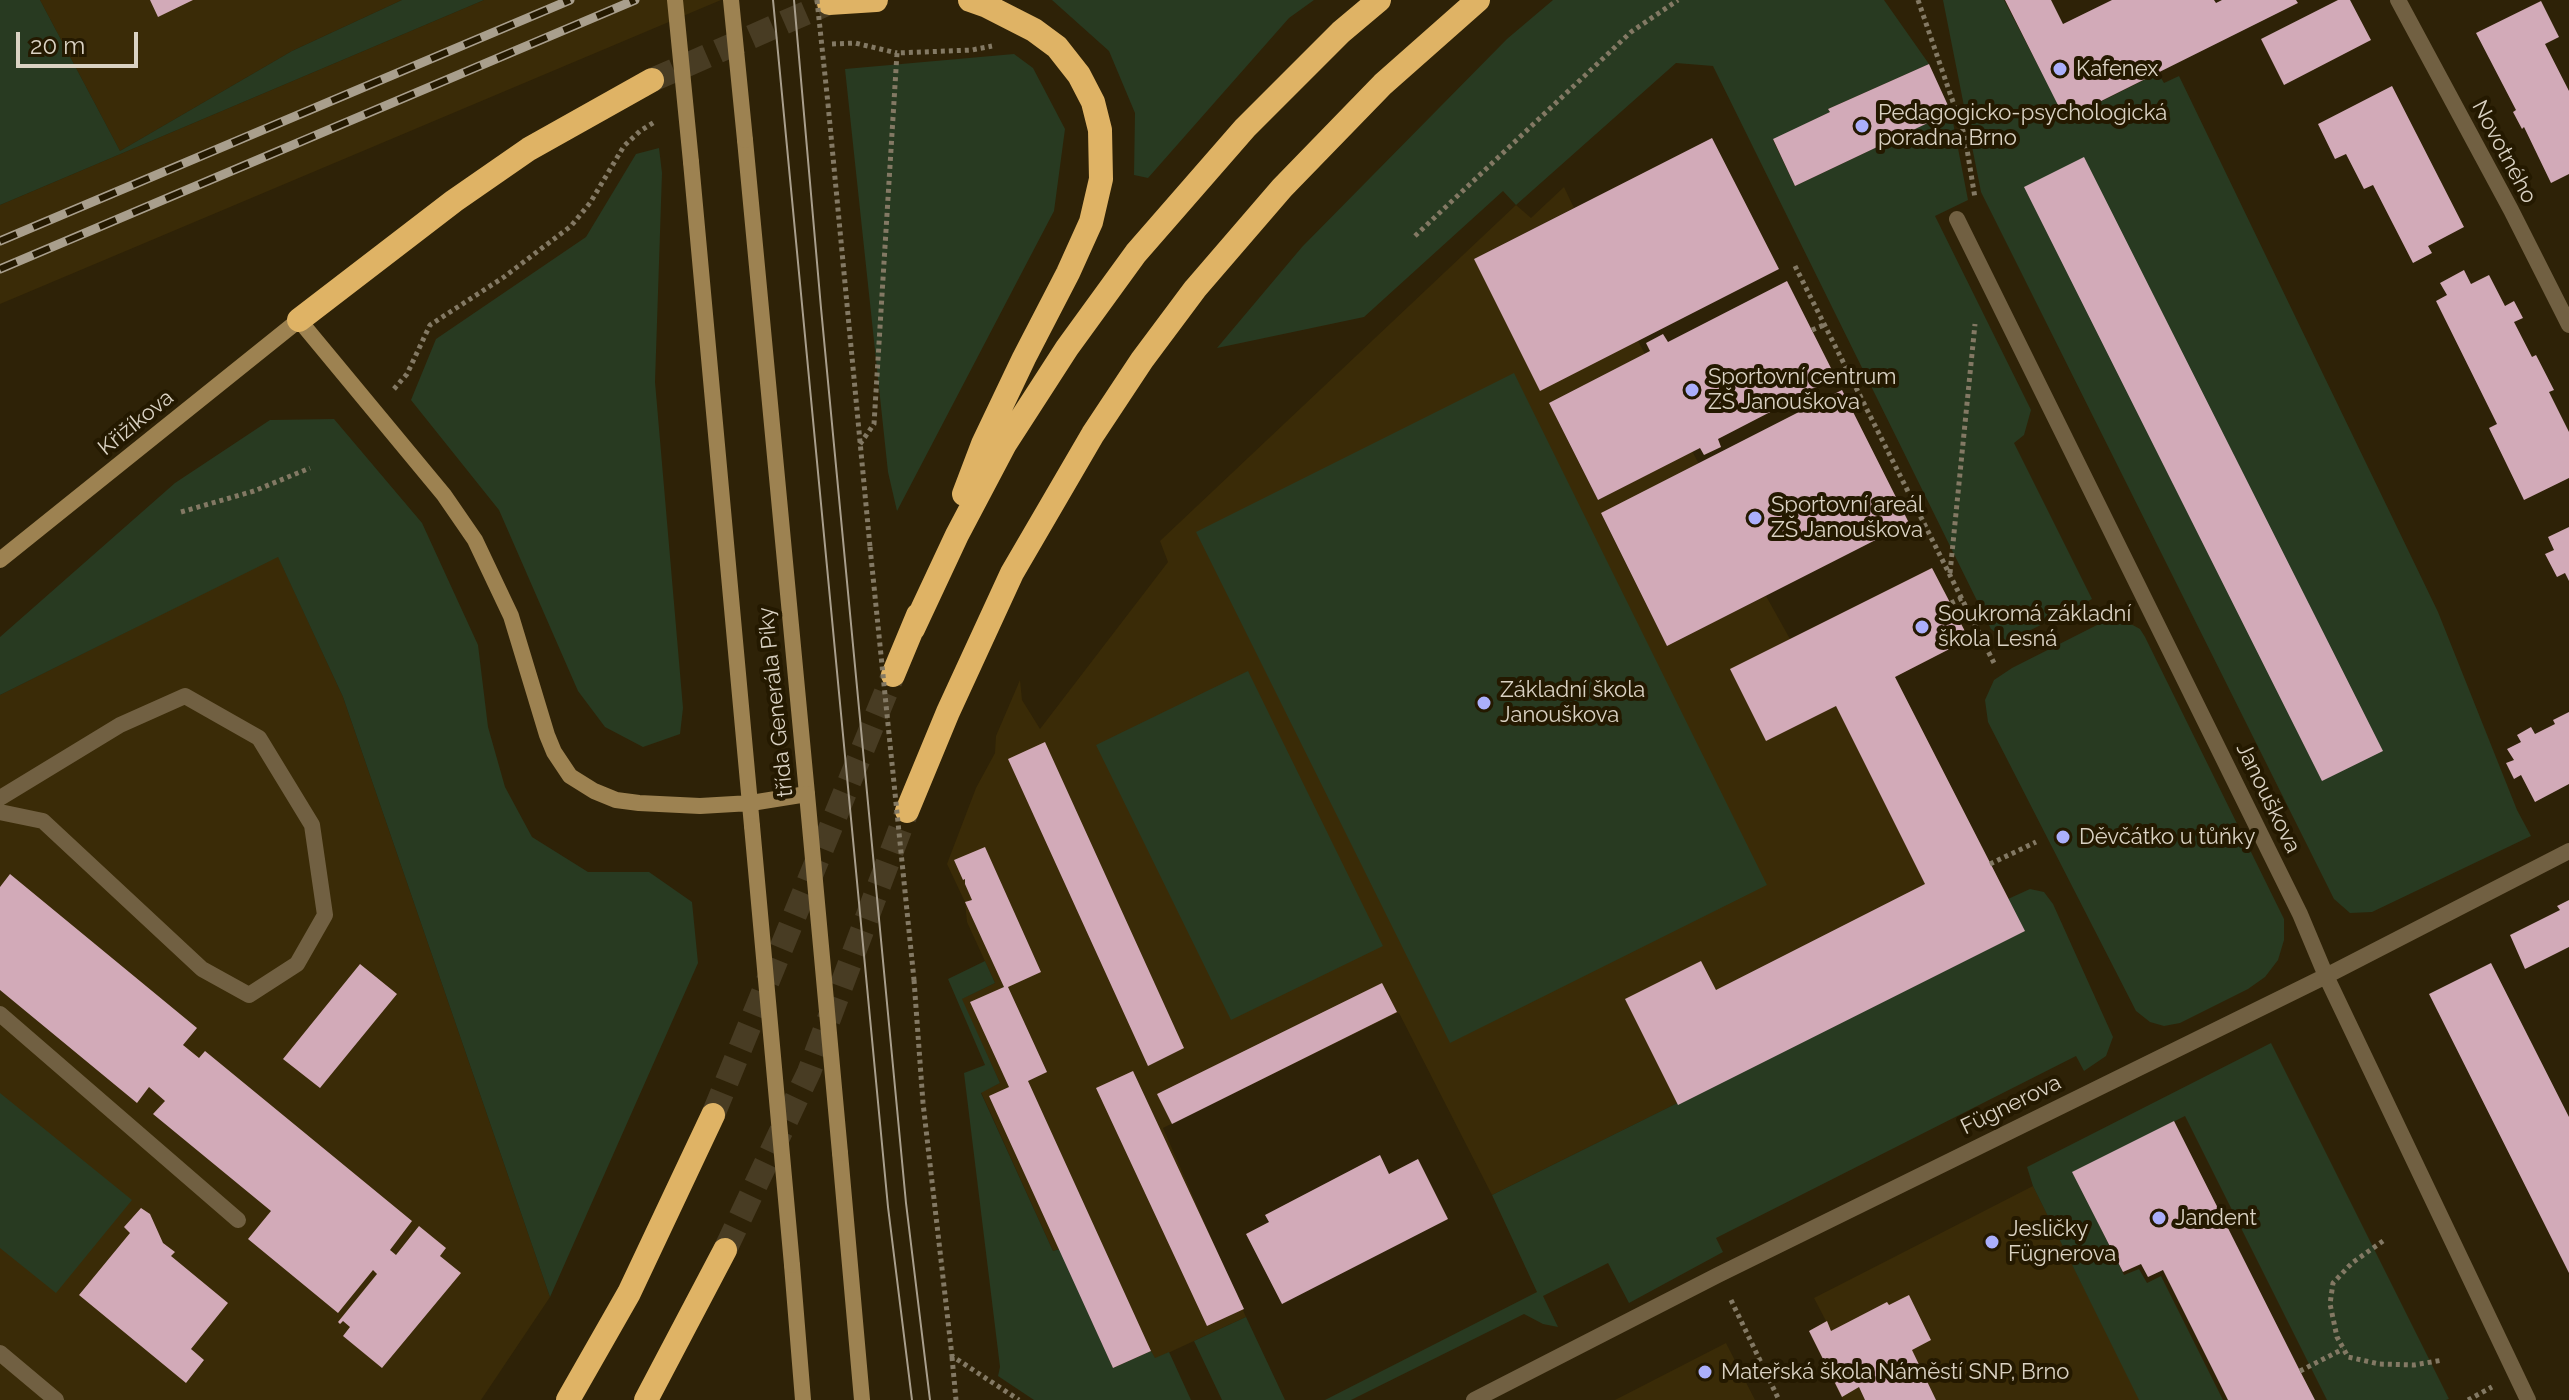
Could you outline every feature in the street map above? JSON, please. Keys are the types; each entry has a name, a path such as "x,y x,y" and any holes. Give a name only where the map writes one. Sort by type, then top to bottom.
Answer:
{"highway":[{"path":"833,0 829,3 876,0"},
{"path":"913,629 983,444 1091,222 1101,179 1100,130 1093,102 1079,75 1057,47 1010,16 970,0"},
{"path":"893,675 957,535 1005,444 1067,348 1136,253 1245,128 1341,32 1379,0"},
{"path":"907,811 948,712 1012,573 1093,434 1142,360 1195,289 1282,188 1383,84 1478,0"},
{"path":"299,320 454,201 529,149 652,80"},
{"path":"568,1400 629,1293 713,1115"},
{"path":"646,1400 725,1250"}],"main road":[{"name":"třída Generála Píky","path":"675,0 757,802 752,826 803,1400"},
{"name":"třída Generála Píky","path":"731,0 862,1400"},
{"name":"Křižíkova","path":"0,560 299,320"},
{"path":"299,320 416,459 467,527 511,616 547,735 570,776 616,800 700,806 807,794"}],"street":[{"name":"Novotného","path":"2398,0 2569,325"},
{"name":"Janouškova","path":"1957,219 2286,886 2528,1400"},
{"path":"0,798 120,725 185,696 259,738 312,825 325,915 297,964 249,995 202,969 43,821 0,812"},
{"name":"Fügnerova","path":"1474,1400 1718,1275 2326,976 2569,851"},
{"path":"0,1014 238,1220"},
{"path":"0,1353 56,1400"}],"path":[{"path":"817,0 914,980 923,1103 956,1400"},
{"path":"1415,236 1621,40 1678,0"},
{"path":"1918,0 1965,137 1977,206 1957,219"},
{"path":"832,44 855,43 897,53 992,47 1010,16"},
{"path":"860,444 874,424 897,53"},
{"path":"394,389 407,374 430,325 504,277 571,226 590,203 624,146 656,121"},
{"path":"1795,266 1995,665"},
{"path":"1950,575 1981,267"},
{"path":"1812,330 1824,325"},
{"path":"181,512 254,491 310,468"},
{"path":"1951,603 1962,598"},
{"path":"1990,864 2036,842"},
{"path":"2383,1241 2352,1263 2333,1283 2330,1304 2337,1337 2343,1349 2348,1357 2379,1364 2414,1365 2443,1360"},
{"path":"1718,1275 1779,1400"},
{"path":"2300,1371 2343,1349"},
{"path":"952,1356 1019,1400"}],"shaded area":[{"path":"40,0 402,0 292,51 120,151"},
{"path":"484,0 721,0 0,304 0,205"},
{"name":"Základní škola Janouškova","path":"1564,187 1574,208 1474,259 1638,341 1645,354 1549,403 1598,500 1692,451 1699,464 1601,514 1667,645 1766,596 1790,639 1932,568 1969,639 1895,677 2025,931 1492,1195 1397,1013 1163,1128 1246,1317 1155,1359 1151,1352 1113,1368 1059,1249 1053,1251 981,1092 1000,1083 961,999 995,983 967,922 965,902 947,864 976,788 995,753 996,736 1020,680 1022,700 1040,729 1168,562 1160,541 1516,205 1531,218"},
{"path":"278,556 343,697 550,1297 481,1400 0,1400 0,695"},
{"name":"Jesličky Fügnerova","path":"2033,1186 2140,1400 1843,1400 1809,1331 1826,1321 1814,1298"},
{"name":"Mateřská škola Náměstí SNP, Brno","path":"1726,1343 1755,1400 1615,1400"}],"green space":[{"path":"0,0 40,0 120,151 292,51 402,0 484,0 0,205"},
{"path":"1052,0 1314,0 1289,18 1148,178 1134,175 1135,113 1109,51"},
{"path":"1553,0 1884,0 1929,64 1828,109 1830,112 1773,140 1795,186 1951,112 1968,200 1935,216 2031,410 2024,435 2014,443 2092,599 2007,641 1991,629 1713,66 1676,63 1516,205 1503,191 1364,317 1217,348 1302,247 1507,39"},
{"path":"1943,0 2004,0 2066,119 2158,73 2164,83 2179,76 2438,612 2517,810 2531,836 2372,912 2350,913 2334,899 1981,192"},
{"path":"1014,54 1033,68 1065,129 1054,211 897,511 888,472 845,69"},
{"path":"659,148 662,173 655,382 683,708 680,734 643,747 605,727 578,691 499,510 411,400 436,339 586,237 636,154"},
{"path":"1514,373 1767,885 1450,1043 1196,532"},
{"path":"334,419 422,523 478,645 488,727 505,787 532,837 588,872 649,872 692,902 698,963 550,1297 343,697 278,557 0,695 0,637 175,483 270,420"},
{"path":"2112,620 2127,622 2140,629 2145,637 2284,919 2284,940 2278,960 2265,977 2248,989 2180,1023 2164,1026 2150,1022 2136,1011 1988,722 1985,700 1994,680 2012,668"},
{"path":"1248,671 1383,946 1231,1020 1096,745"},
{"path":"2030,889 2044,892 2053,904 2113,1037 2106,1056 2084,1071 2076,1056 1716,1238 1723,1252 1629,1303 1608,1263 1543,1296 1558,1327 1543,1324 1524,1314 1351,1400 1325,1400 1537,1292 1492,1195 2024,931 2008,899"},
{"path":"985,961 995,983 962,999 1000,1083 981,1093 1053,1251 1060,1249 1113,1368 1151,1351 1155,1358 1169,1352 1191,1400 1034,1400 998,1376 1000,1367 964,1073 985,1065 948,979"},
{"path":"2271,1043 2449,1399 2327,1400 2185,1116 2073,1172 2124,1275 2139,1269 2147,1283 2161,1276 2223,1400 2139,1400 2033,1186 2027,1167"},
{"path":"0,1093 132,1200 56,1293 0,1248"},
{"path":"1246,1317 1285,1400 1222,1400 1194,1341"}],"building":[{"path":"150,0 193,0 158,17"},
{"path":"2005,0 2051,0 2063,24 2112,0 2214,0 2216,3 2222,0 2296,0 2298,3 2065,119"},
{"path":"2338,0 2350,0 2371,40 2284,85 2261,39"},
{"path":"2541,1 2559,37 2545,44 2569,91 2569,174 2551,183 2476,33"},
{"name":"Pedagogicko-psychologická poradna Brno","path":"1929,64 1951,112 1795,186 1773,139 1830,112 1828,109"},
{"path":"2392,86 2464,227 2428,246 2432,253 2413,263 2373,185 2364,189 2346,154 2335,159 2318,124"},
{"path":"1712,138 1779,269 1540,391 1474,259"},
{"path":"2084,157 2383,751 2322,781 2024,187"},
{"path":"2464,270 2471,284 2489,275 2505,306 2514,301 2523,318 2514,322 2554,390 2549,392 2569,432 2569,478 2524,500 2489,428 2497,424 2436,301 2447,295 2440,283"},
{"name":"Sportovní centrum ZŠ Janouškova","path":"1787,281 1836,378 1718,439 1721,447 1704,455 1700,448 1598,500 1549,403 1650,351 1646,343 1663,334 1668,342"},
{"name":"Sportovní areál ZŠ Janouškova","path":"1842,390 1909,523 1667,646 1601,513"},
{"path":"2569,527 2569,581 2565,573 2557,577 2545,554 2554,550 2548,537"},
{"path":"1932,568 1969,639 1895,677 2025,931 1678,1105 1625,999 1701,961 1716,990 1925,884 1836,706 1766,741 1730,669"},
{"path":"2569,712 2569,784 2535,802 2521,775 2514,779 2506,763 2514,760 2507,749 2521,742 2517,735 2531,727 2535,734 2555,724 2553,720"},
{"path":"1045,742 1184,1048 1148,1066 1008,759"},
{"path":"985,847 1041,972 1008,987 1047,1072 1028,1081 1151,1351 1113,1368 989,1096 1009,1087 970,1002 1004,987 965,902 972,900 954,860"},
{"path":"10,874 197,1028 183,1045 199,1058 205,1051 412,1221 390,1250 396,1255 419,1226 446,1248 440,1256 461,1273 382,1368 343,1336 350,1327 343,1321 338,1322 377,1274 373,1270 338,1313 248,1239 271,1211 153,1114 165,1101 149,1087 137,1103 0,990 0,887"},
{"path":"2569,900 2569,947 2525,969 2510,935 2560,910 2557,906"},
{"path":"2491,963 2569,1117 2569,1273 2429,994"},
{"path":"360,964 397,994 320,1088 283,1059"},
{"path":"1382,983 1397,1012 1172,1124 1157,1094"},
{"path":"1133,1071 1244,1309 1207,1326 1096,1088"},
{"name":"Jandent","path":"2174,1121 2315,1400 2228,1400 2163,1270 2148,1277 2141,1264 2123,1272 2072,1172"},
{"path":"1380,1155 1389,1174 1418,1159 1448,1219 1282,1304 1246,1234 1269,1222 1265,1215"},
{"path":"141,1208 150,1214 163,1243 175,1252 171,1256 228,1303 191,1349 204,1360 186,1383 79,1295 130,1233 124,1227"},
{"path":"1909,1295 1931,1340 1912,1350 1936,1400 1865,1400 1859,1387 1842,1397 1809,1331 1827,1321 1831,1331 1887,1302 1889,1305"}],"tunnel":[{"path":"652,80 829,3"},
{"path":"713,1115 893,675"},
{"path":"725,1250 809,1072 907,811"}],"tram line":[{"path":"773,0 888,1207 912,1400"},
{"path":"794,0 906,1203 930,1400"}],"railway":[{"path":"0,241 570,0"},
{"path":"0,269 635,0"}],"place":[{"name":"Kafenex","path":"2060,69"},
{"name":"Pedagogicko-psychologická poradna Brno","path":"1862,126"},
{"name":"Sportovní centrum ZŠ Janouškova","path":"1692,390"},
{"name":"Sportovní areál ZŠ Janouškova","path":"1755,518"},
{"name":"Soukromá základní škola Lesná","path":"1922,627"},
{"name":"Základní škola Janouškova","path":"1484,703"},
{"name":"Děvčátko u tůňky","path":"2063,837"},
{"name":"Jandent","path":"2159,1218"},
{"name":"Jesličky Fügnerova","path":"1992,1242"},
{"name":"Mateřská škola Náměstí SNP, Brno","path":"1705,1372"}]}
